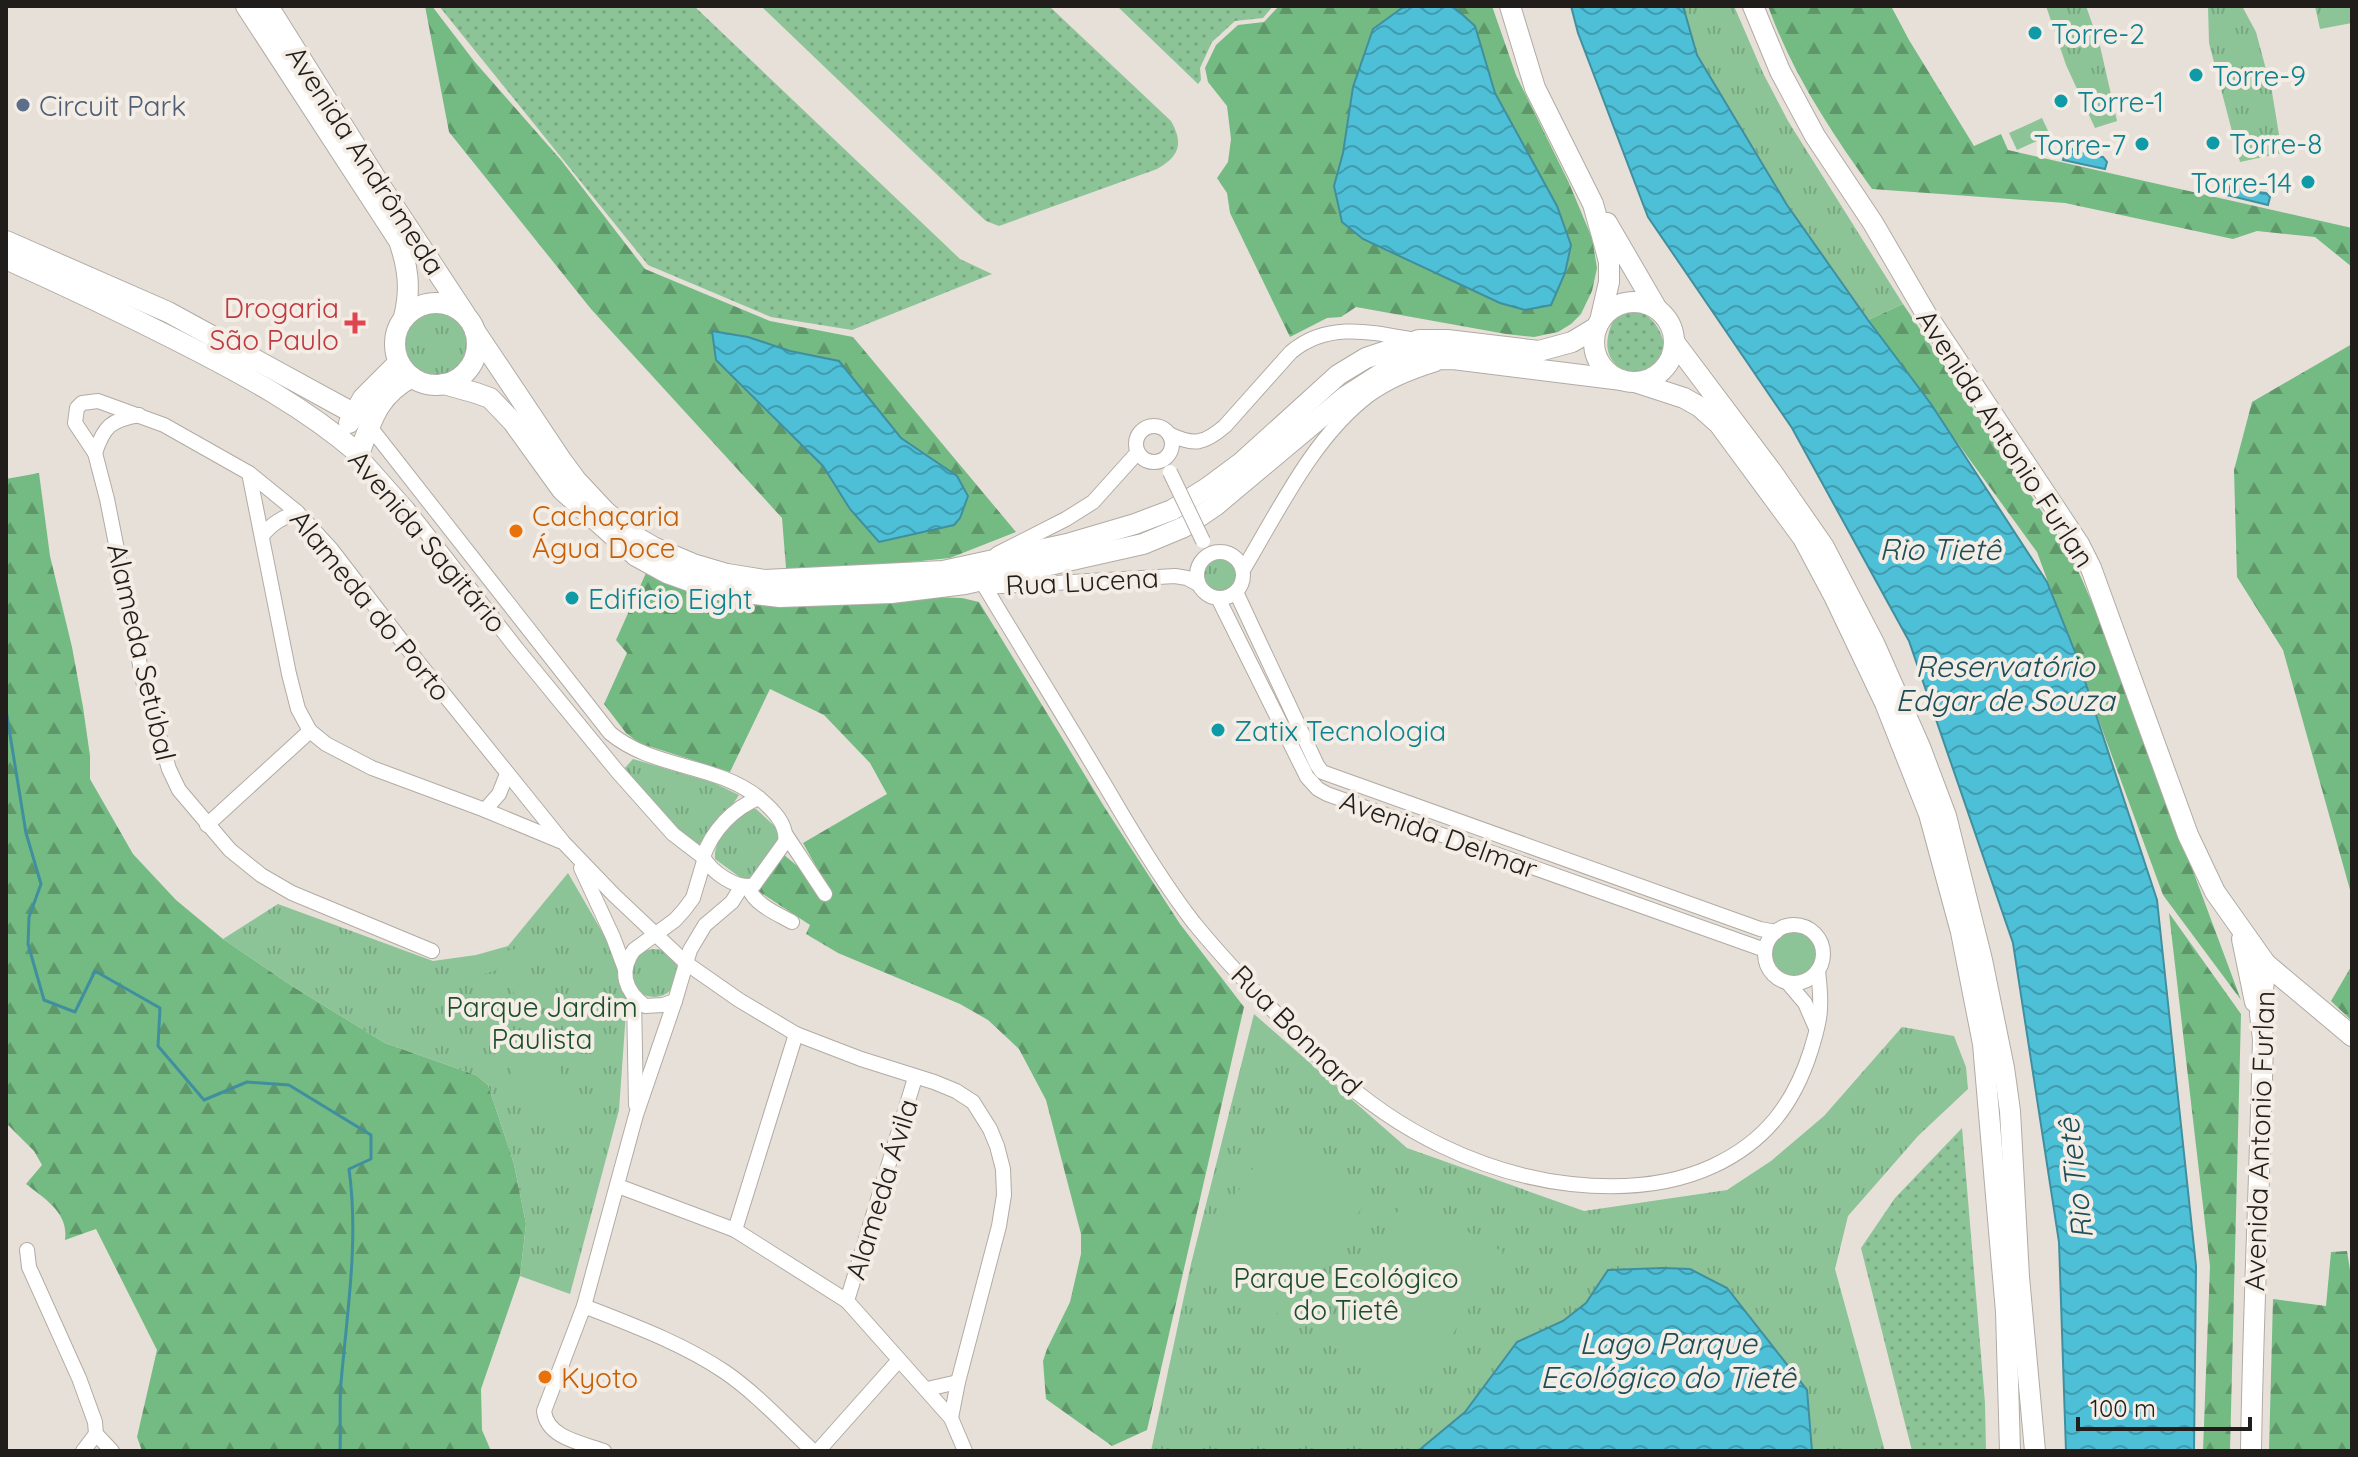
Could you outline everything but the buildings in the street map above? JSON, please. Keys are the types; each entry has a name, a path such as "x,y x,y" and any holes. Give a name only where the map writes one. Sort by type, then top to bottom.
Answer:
{"main road":[{"name":"Avenida Andrômeda","path":"246,6 399,241 408,267 404,317"},
{"name":"Avenida Andrômeda","path":"268,6 380,185 576,480 606,512 636,537 693,564 727,574 765,580 943,571 1067,544 1172,510 1242,462 1338,375 1366,358 1419,340 1447,340 1539,351 1572,342 1598,324"},
{"path":"1510,6 1535,88 1593,204 1657,309"},
{"name":"Avenida Antonio Furlan","path":"1753,6 1780,71 1815,136 1873,223 1926,314 2079,544 2091,568 2188,835 2215,892 2266,964 2260,1014 2263,1039 2251,1451"},
{"path":"1593,204 1609,262 1609,282 1594,343 1598,359 1608,372 1684,398 1700,407 1719,424 1803,538 1885,703 1929,814 1961,932 1983,1044 2006,1312 2010,1451"},
{"name":"Avenida Sagitário","path":"6,241 168,312 353,413"},
{"name":"Avenida Sagitário","path":"6,259 91,297 244,374 359,454"},
{"path":"444,384 457,379 467,370 475,359 477,345 470,323 448,304 424,304 413,309 399,325 394,343 405,369 422,382 444,384 490,398 513,422 562,490 636,556 685,581 712,589 780,597 891,593 975,585 1143,544 1184,527 1215,506 1345,397 1390,368 1412,360 1453,359 1628,381 1647,380 1667,366 1675,343 1673,330 1667,318 1657,309 1645,303 1619,305 1608,311 1598,324"},
{"path":"1675,343 1824,547 1886,669 1946,816 1982,960 2004,1068 2010,1111 2019,1277 2035,1451"},
{"path":"343,440 353,413 376,382 405,369"},
{"path":"359,454 382,400 401,383 405,369"},
{"path":"2238,928 2263,1039"},
{"path":"2266,964 2352,1036"},
{"path":"2260,1014 2271,1003 2297,990"}],"street":[{"path":"1168,465 1151,462 1137,453 1136,437 1144,428 1156,426 1188,441 1202,442 1214,436 1291,352 1318,335 1354,330 1419,340"},
{"path":"1243,570 1314,453 1340,422 1372,393 1399,378 1453,359"},
{"name":"Alameda do Porto","path":"77,408 82,403 98,401 164,425 249,473 297,512 331,549 563,842 655,935"},
{"name":"Alameda Setúbal","path":"77,408 75,423 95,453 107,499 144,685 169,769 179,790 207,825 240,859 261,875 292,893 432,951"},
{"path":"95,453 105,430 113,422 139,415"},
{"name":"Avenida Sagitário","path":"370,427 610,733 650,757 738,784 759,798"},
{"path":"1169,434 1172,446 1168,465 1207,547 1231,554 1241,564 1243,580 1230,596 1218,598 1205,593 1198,584 1196,576 1207,547"},
{"path":"978,563 1093,502 1137,453"},
{"name":"Avenida Sagitário","path":"359,454 407,508 617,771 673,834 703,859"},
{"path":"249,473 292,686 298,709 310,731 358,762 563,842"},
{"path":"262,536 280,518 297,512"},
{"name":"Rua Lucena","path":"975,585 1175,576 1198,584"},
{"name":"Rua Bonnard","path":"975,585 1142,850 1193,921 1251,989 1332,1070 1370,1102 1422,1136 1471,1159 1519,1175 1586,1186 1647,1184 1687,1177 1715,1165 1745,1148 1775,1121 1794,1094 1817,1030 1821,1006 1818,970"},
{"name":"Avenida Delmar","path":"1236,592 1322,772 1601,873 1776,932"},
{"name":"Avenida Delmar","path":"1218,598 1307,777 1318,789 1765,950"},
{"path":"207,825 310,731"},
{"path":"485,810 499,794 507,774"},
{"path":"675,1001 645,1006 634,997 627,986 629,956 675,920 693,898 703,859 715,835 741,806 759,798 771,808 825,894"},
{"path":"604,1451 561,1435 549,1427 544,1411 584,1306 636,1115 697,936 745,887 754,885 779,852 786,835"},
{"name":"Alameda do Porto","path":"576,856 626,971"},
{"path":"703,859 715,870 745,887 757,902 792,922"},
{"path":"693,898 718,913"},
{"path":"1788,983 1805,981 1818,970 1823,952 1816,936 1800,926 1776,932 1767,943 1765,959 1773,975 1788,983 1805,1003 1817,1030"},
{"path":"655,935 686,963 796,1034 956,1091 973,1102 990,1129 1003,1169 1004,1195 951,1418"},
{"path":"634,997 636,1115"},
{"path":"735,1230 796,1034"},
{"path":"635,1064 644,1070 653,1067"},
{"name":"Alameda Ávila","path":"847,1301 915,1078"},
{"path":"618,1186 735,1230 847,1301 951,1418 965,1451"},
{"path":"27,1250 29,1267 79,1378 95,1422 96,1434 112,1451"},
{"path":"584,1306 672,1342 725,1372 816,1451 899,1360"},
{"path":"927,1389 958,1382"},
{"path":"83,1451 96,1434"}],"green space":[{"path":"425,6 432,6 474,61 561,160 645,269 770,321 853,337 1016,532 950,558 802,573 786,568 782,518 591,309 449,132"},
{"path":"439,6 694,6 960,259 992,274 852,330 771,317 648,265"},
{"path":"761,6 1049,6 1171,121 1178,143 1175,155 1157,169 999,226 986,221 975,211"},
{"path":"1117,6 1273,6 1263,18 1235,21 1212,42 1200,68 1201,80 1198,84"},
{"path":"1279,6 1492,6 1516,75 1592,238 1597,268 1592,291 1581,314 1571,324 1558,332 1534,337 1356,307 1341,317 1327,318 1290,337 1230,213 1227,193 1217,178 1228,162 1231,139 1227,106 1208,82 1205,68 1216,45 1238,25 1264,22"},
{"path":"1683,6 1734,6 1788,121 1903,304 1868,320 1787,205 1697,55"},
{"path":"1768,6 1891,6 1974,146 2001,134 2008,150 2352,228 2352,267 2315,237 2257,231 2233,239 2065,203 1872,189 1814,101 1789,55"},
{"path":"2046,6 2086,6 2100,46 2117,121 2095,128 2066,65"},
{"path":"2208,6 2242,6 2256,32 2272,92 2282,153 2240,162 2209,43"},
{"path":"2315,6 2352,6 2352,23 2320,29"},
{"path":"2042,118 2050,135 2017,150 2009,133"},
{"path":"1903,304 2072,557 2098,616 2241,1000 2163,895 2037,552 1868,320"},
{"path":"435,308 455,314 465,324 471,344 465,364 455,374 435,380 415,374 405,364 399,344 405,324 415,314"},
{"path":"1638,310 1657,326 1665,350 1651,368 1639,376 1619,367 1607,345 1616,315"},
{"path":"2352,344 2352,897 2283,650 2237,577 2234,470 2252,402"},
{"path":"39,473 50,556 83,707 90,779 133,854 176,900 223,939 292,986 385,1043 476,1075 488,1085 514,1164 526,1224 520,1276 481,1389 482,1430 491,1451 142,1451 137,1437 157,1350 96,1229 65,1240 59,1214 26,1184 42,1165 34,1151 6,1123 6,479"},
{"path":"1220,556 1233,561 1238,574 1233,587 1220,592 1207,587 1202,574 1207,561"},
{"path":"646,573 685,588 962,598 979,602 1180,924 1244,1007 1147,1430 1112,1446 1046,1399 1043,1361 1070,1302 1081,1254 1081,1234 1046,1100 1019,1049 988,1020 960,1004 838,953 806,934 810,925 758,891 783,854 802,870 821,900 832,895 803,843 887,794 870,763 824,715 770,689 730,772 639,743 626,733 604,704 627,653 616,640"},
{"path":"633,759 714,783 739,795 700,853 623,770"},
{"path":"746,809 756,809 781,832 781,839 752,878 741,878 715,859 720,838"},
{"name":"Parque Jardim Paulista","path":"568,873 622,966 627,998 619,1110 570,1294 520,1276 526,1224 514,1164 488,1085 476,1075 385,1043 223,939 278,904 433,961 476,955 508,946"},
{"path":"2169,913 2241,1014 2230,1451 2203,1451 2210,1266"},
{"path":"1794,931 1811,938 1818,955 1811,972 1794,979 1777,972 1770,955 1777,938"},
{"path":"524,947 528,962 501,968 497,953"},
{"path":"654,949 663,950 671,956 677,964 677,982 671,990 663,996 654,997 645,996 637,990 631,982 630,973 631,964 637,956 645,950"},
{"path":"493,957 497,970 470,978 466,965"},
{"path":"2352,965 2352,1021 2331,1001"},
{"path":"526,974 537,1012 520,1017 510,979"},
{"path":"495,983 506,1022 489,1026 479,988"},
{"name":"Parque Ecológico do Tietê","path":"1254,1014 1407,1148 1584,1211 1727,1190 1771,1161 1824,1116 1902,1027 1954,1036 1966,1067 1968,1089 1918,1136 1848,1216 1835,1269 1885,1451 1151,1451 1191,1264"},
{"path":"550,1032 573,1115 526,1127 504,1045"},
{"path":"1962,1128 1985,1403 1986,1451 1912,1451 1861,1248 1895,1198"},
{"path":"1277,1131 1372,1191 1291,1321 1191,1264"},
{"path":"1406,1196 1503,1252 1416,1395 1326,1343"},
{"path":"2347,1251 2352,1283 2352,1451 2269,1451 2273,1299 2326,1306 2331,1252"}],"water":[{"path":"1453,6 1475,26 1495,93 1557,206 1571,245 1565,273 1551,305 1525,310 1500,303 1363,239 1342,222 1334,186 1343,153 1353,87 1373,29 1402,8"},
{"path":"1571,6 1683,6 1697,55 1787,205 1931,404 2047,582 2077,657 2157,900 2196,1266 2194,1451 2066,1451 2059,1242 2013,943 1909,641 1792,428 1648,217 1578,33"},
{"path":"2069,148 2103,157 2107,162 2105,169 2063,160"},
{"path":"2231,184 2266,193 2270,197 2268,205 2227,195"},
{"path":"712,331 748,337 790,351 839,361 901,438 957,476 968,496 960,518 954,525 879,542 850,509 823,466 716,360"},
{"name":"Lago Parque Ecológico do Tietê","path":"1690,1269 1727,1288 1807,1390 1812,1451 1418,1451 1465,1412 1517,1342 1563,1321 1586,1303 1608,1270"}],"waterway":[{"path":"6,710 26,833 41,884 29,917 28,944 44,1000 75,1012 95,971 160,1008 158,1046 204,1100 247,1082 289,1085 371,1135 371,1159 349,1169 353,1223 340,1392 340,1451"}],"place":[{"name":"Torre-2","path":"2035,33"},
{"name":"Torre-9","path":"2196,75"},
{"name":"Torre-1","path":"2061,101"},
{"name":"Circuit Park","path":"23,105"},
{"name":"Torre-8","path":"2213,143"},
{"name":"Torre-7","path":"2142,144"},
{"name":"Torre-14","path":"2308,182"},
{"name":"Drogaria São Paulo","path":"355,323"},
{"name":"Cachaçaria Água Doce","path":"516,531"},
{"name":"Edificio Eight","path":"572,598"},
{"name":"Zatix Tecnologia","path":"1218,730"},
{"name":"Kyoto","path":"545,1377"}],"water label":[{"name":"Rio Tietê","path":"1940,549"},
{"name":"Reservatório Edgar de Souza","path":"2005,683"},
{"name":"Rio Tietê","path":"2075,1179"}]}
